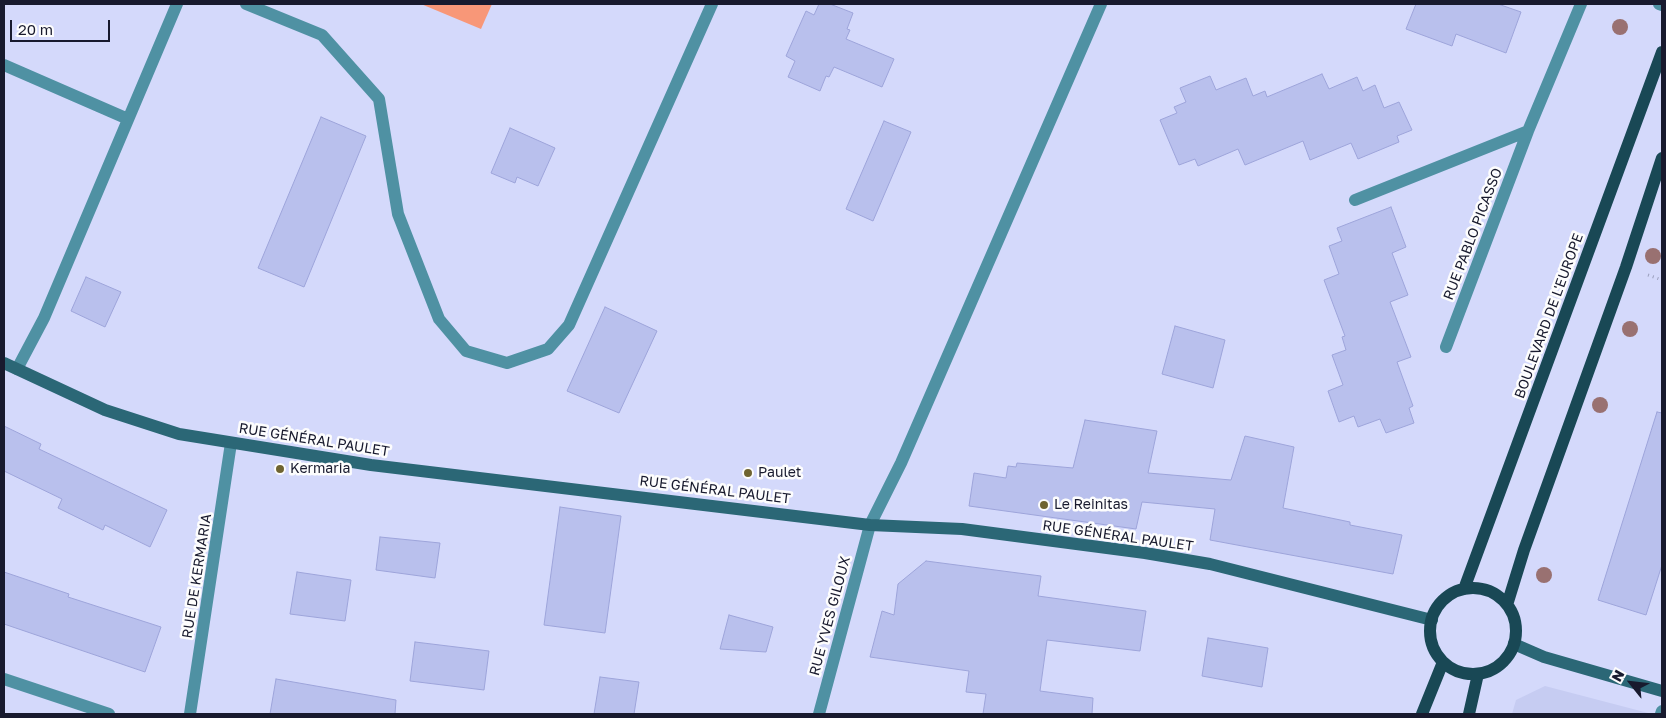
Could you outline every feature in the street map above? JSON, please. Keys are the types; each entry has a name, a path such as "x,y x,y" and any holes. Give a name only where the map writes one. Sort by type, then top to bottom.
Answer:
{"main road":[{"name":"BOULEVARD DE L'EUROPE","path":"1464,589 1662,52"},
{"path":"1507,605 1524,550 1626,267 1662,158"},
{"path":"1464,589 1484,590 1492,593 1507,605 1514,617 1516,630 1514,644 1500,665 1478,674 1465,674 1452,670 1443,662 1431,642 1432,620 1438,606 1450,595 1464,589"},
{"path":"1422,714 1443,662"},
{"path":"1469,714 1478,674"}],"street":[{"path":"16,368 44,318 177,4"},
{"path":"246,4 322,35 379,99 398,214 439,319 466,351 507,363 548,350 569,325 712,4"},
{"name":"RUE YVES GILOUX","path":"819,714 870,526 901,464 1101,4"},
{"name":"RUE PABLO PICASSO","path":"1446,347 1528,131 1581,4"},
{"path":"4,66 128,119"},
{"name":"RUE PABLO PICASSO","path":"1355,200 1528,131"},
{"name":"RUE GÉNÉRAL PAULET","path":"4,362 106,410 179,434 371,465 870,526 962,529 1145,553 1210,564 1432,620"},
{"name":"RUE DE KERMARIA","path":"190,714 231,443"},
{"path":"1514,644 1544,657 1662,691"},
{"path":"4,680 109,714"}],"path":[{"path":"1642,273 1662,280"}],"shaded area":[{"path":"421,4 492,4 481,29"},
{"path":"1545,686 1652,714 1512,714 1516,700"}],"building":[{"path":"819,4 830,4 853,13 847,29 850,30 846,39 894,59 882,87 834,67 829,77 826,76 820,91 788,77 795,61 786,56 806,11 814,15"},
{"path":"1416,4 1498,4 1521,12 1506,53 1456,34 1452,46 1406,29"},
{"path":"1322,74 1329,89 1357,77 1363,91 1375,85 1384,108 1399,102 1412,130 1397,136 1399,142 1358,159 1351,143 1310,160 1303,141 1245,165 1238,149 1198,166 1195,159 1179,165 1160,120 1177,113 1174,107 1186,102 1180,88 1210,76 1216,90 1246,78 1253,96 1265,91 1267,97"},
{"path":"321,117 366,136 304,287 258,268"},
{"path":"884,121 911,132 873,221 846,209"},
{"path":"510,128 555,148 538,186 517,177 515,183 491,173"},
{"path":"1391,207 1406,247 1392,253 1408,295 1390,302 1411,357 1397,362 1413,406 1409,408 1414,423 1386,433 1380,419 1358,427 1354,416 1339,422 1328,391 1343,385 1332,355 1346,350 1342,337 1345,336 1324,280 1339,274 1329,246 1342,241 1337,228"},
{"path":"86,277 121,292 105,327 71,311"},
{"path":"605,307 657,331 619,413 567,391"},
{"path":"1175,326 1225,340 1213,388 1162,374"},
{"path":"1657,412 1662,413 1662,565 1646,615 1598,600"},
{"path":"1085,420 1157,431 1148,473 1231,480 1245,436 1294,447 1283,508 1350,522 1350,525 1402,535 1393,574 1210,540 1215,509 1142,502 1136,529 969,506 974,473 1006,478 1008,466 1016,467 1017,463 1073,468"},
{"path":"4,426 41,444 39,449 167,510 150,547 105,525 103,530 58,508 62,499 4,471"},
{"path":"560,507 621,516 605,633 544,625"},
{"path":"380,537 440,543 435,578 376,570"},
{"path":"926,561 1041,576 1038,596 1146,611 1140,651 1047,640 1040,691 1093,698 1092,714 983,714 986,694 966,692 969,671 870,657 882,611 894,615 898,584"},
{"path":"4,572 69,594 68,597 161,627 145,672 4,624"},
{"path":"297,572 351,580 345,621 290,614"},
{"path":"729,615 773,627 766,652 720,649"},
{"path":"1208,638 1268,648 1262,687 1202,676"},
{"path":"415,642 489,651 484,690 410,681"},
{"path":"600,677 639,682 634,714 594,714"},
{"path":"276,679 396,700 395,714 270,714"}],"place":[{"name":"Kermaria","path":"280,469"},
{"name":"Paulet","path":"748,473"},
{"name":"Le Reinitas","path":"1044,505"}]}
